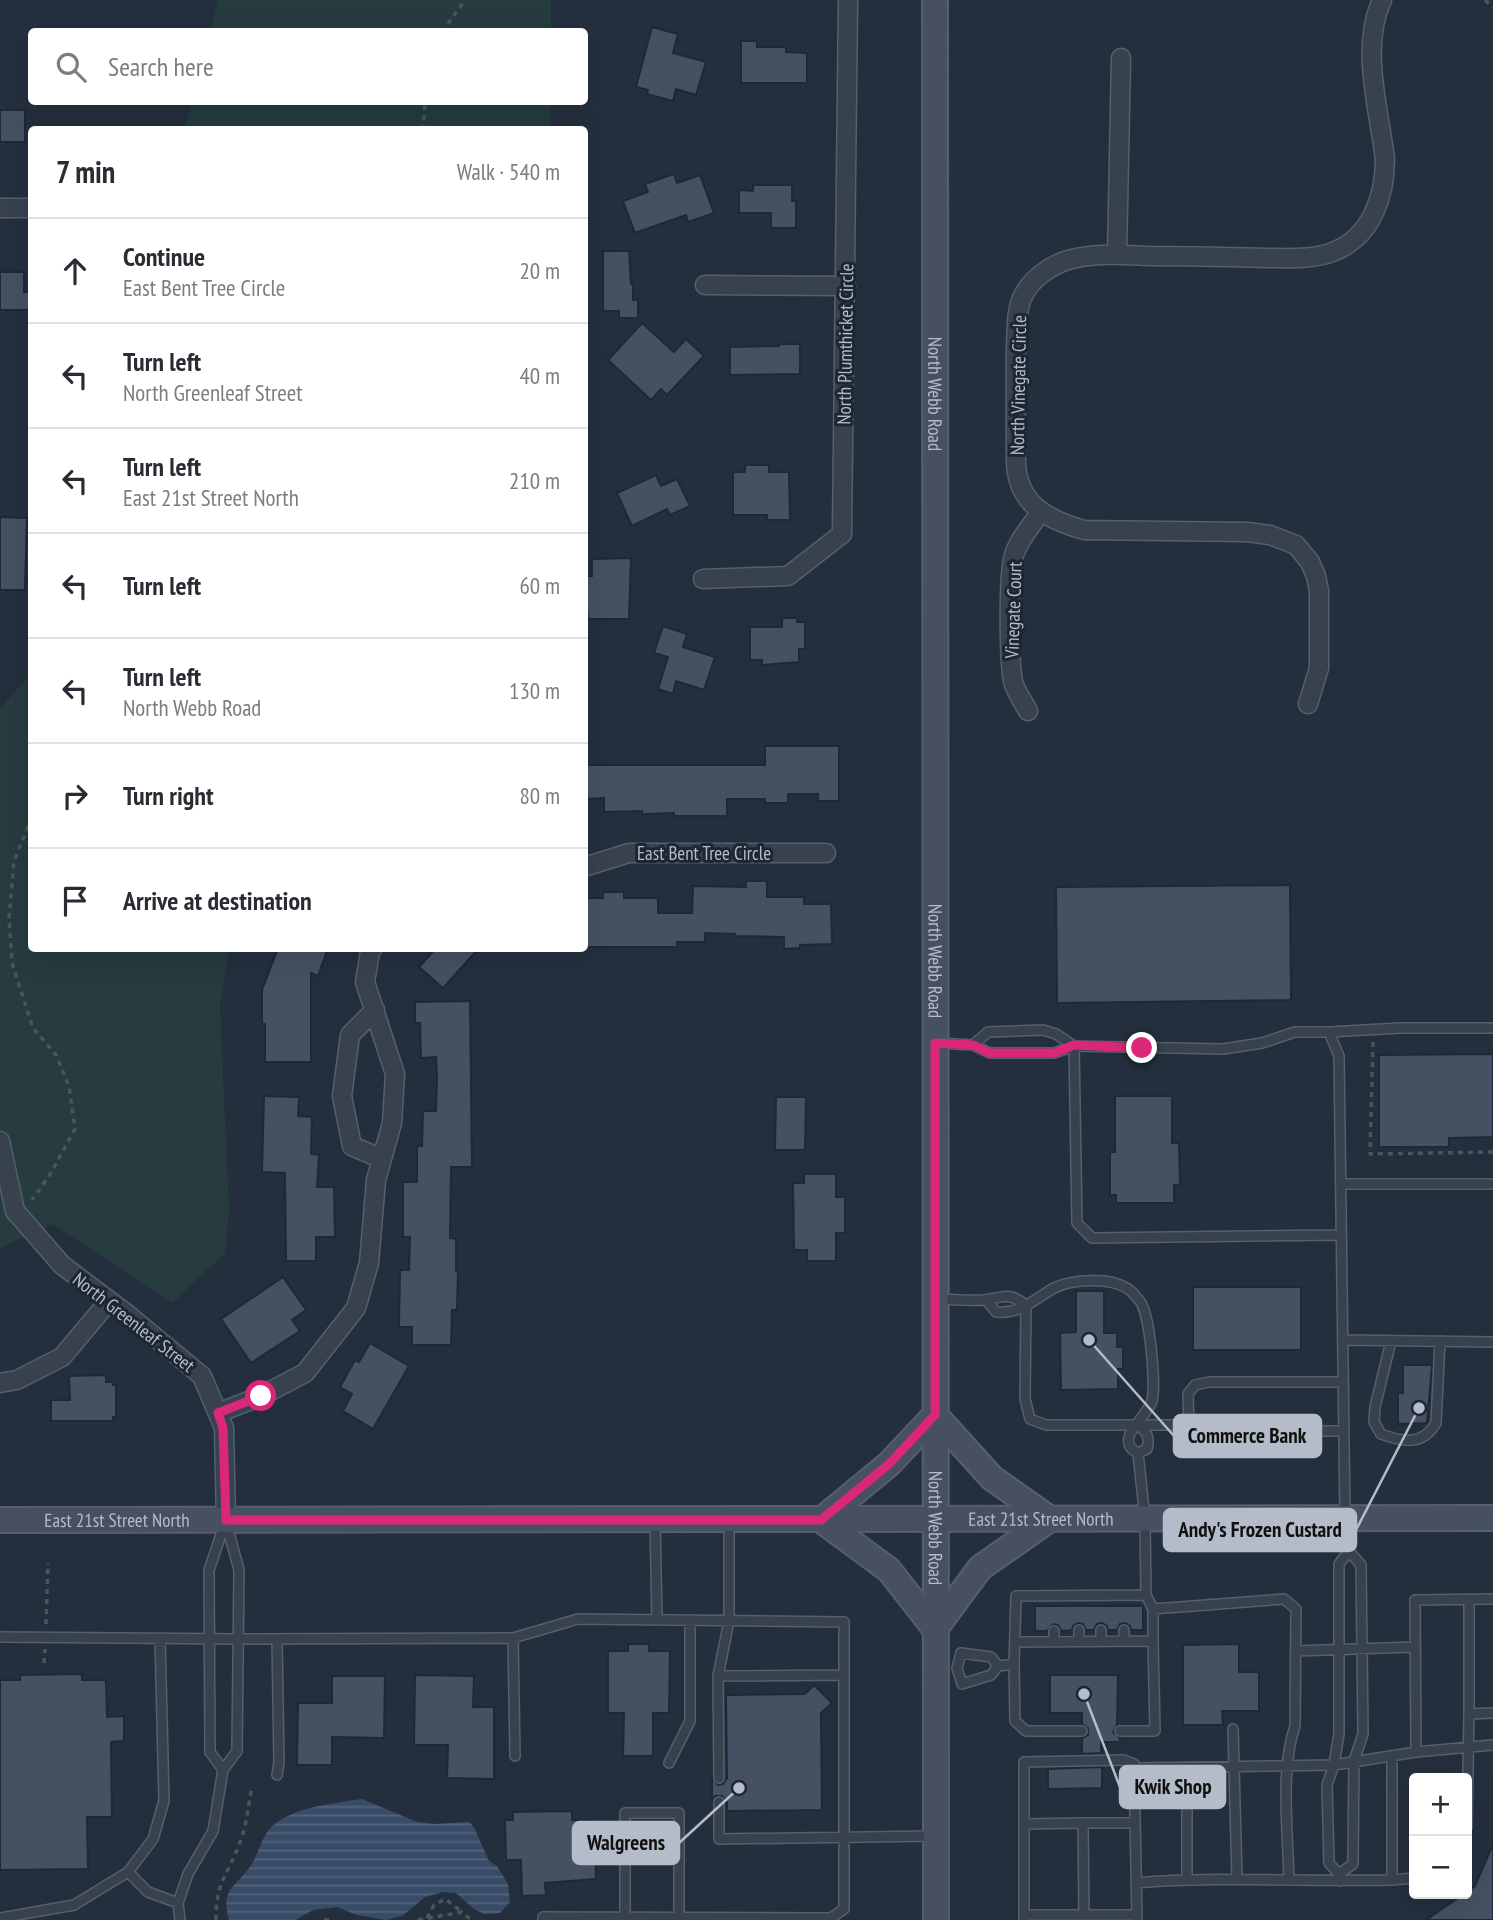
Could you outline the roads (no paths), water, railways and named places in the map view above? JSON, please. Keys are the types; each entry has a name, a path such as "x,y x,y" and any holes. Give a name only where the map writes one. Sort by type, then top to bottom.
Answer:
{"main road":[{"name":"North Webb Road","path":"936,0 935,1629 946,1667 935,1836 936,1920"},
{"path":"935,1415 992,1478 1050,1519 980,1568 935,1629 889,1570 821,1520 889,1464 935,1415"},
{"name":"East 21st Street North","path":"0,1520 1493,1518"}],"street":[{"name":"North Plumthicket Circle","path":"703,579 788,576 842,534 848,0"},
{"name":"North Vinegate Circle","path":"1040,513 1022,490 1017,471 1015,386 1018,314 1021,300 1029,285 1049,268 1067,260 1117,255 1305,257 1336,251 1362,230 1373,217 1383,192 1385,159 1371,55 1373,24 1382,0"},
{"path":"1117,255 1121,58"},
{"path":"0,208 28,208"},
{"path":"705,285 846,286"},
{"path":"1040,513 1084,530 1247,532 1270,535 1296,545 1310,562 1319,591 1319,668 1308,704"},
{"name":"Vinegate Court","path":"1028,711 1013,684 1011,578 1013,557 1020,541 1040,513"},
{"name":"East Bent Tree Circle","path":"588,866 629,853 826,853"},
{"path":"218,1413 261,1396 305,1373 356,1308 369,1263 376,1180 393,1123 395,1074 365,982 370,952"},
{"path":"375,1010 350,1035 342,1096 352,1146 382,1159"},
{"name":"North Greenleaf Street","path":"0,1141 15,1211 62,1265 202,1376 223,1428 226,1520"},
{"path":"0,1383 17,1380 62,1357 109,1301"}],"lane":[{"path":"935,1043 973,1045 990,1053 1054,1053 1074,1045 1223,1049 1262,1043 1295,1032 1493,1028"},
{"path":"973,1045 988,1032 1043,1030 1074,1045"},
{"path":"1329,1031 1339,1056 1343,1431 1349,1551 1361,1565 1362,1649 1363,1734 1354,1761 1353,1864 1339,1878"},
{"path":"1074,1045 1077,1223 1092,1238 1341,1235"},
{"path":"1340,1185 1493,1184"},
{"path":"986,1300 996,1312 1010,1314 1058,1286 1078,1282 1111,1282 1128,1289 1143,1304 1149,1328 1152,1401 1130,1432 1130,1448 1138,1453"},
{"path":"935,1299 986,1300 996,1296 1015,1296 1026,1304"},
{"path":"1026,1304 1026,1399 1030,1419 1046,1424 1189,1426 1202,1431 1343,1431"},
{"path":"1343,1340 1493,1342"},
{"path":"1391,1341 1374,1422 1381,1434 1408,1441 1421,1439 1432,1432 1436,1423 1440,1341"},
{"path":"1189,1426 1188,1394 1195,1385 1209,1382 1343,1382"},
{"path":"1138,1424 1147,1431 1149,1442 1147,1449 1138,1453"},
{"path":"1119,1731 1155,1731 1153,1609 1146,1595 1145,1519 1138,1453"},
{"path":"223,1770 210,1752 209,1570 226,1520"},
{"path":"180,1920 178,1903 188,1874 213,1831 223,1770 237,1751 239,1570 226,1520"},
{"path":"655,1520 657,1620"},
{"path":"719,1778 718,1676 729,1621 729,1520"},
{"path":"1339,1878 1329,1863 1328,1785 1339,1734 1339,1564 1349,1551"},
{"path":"1054,1595 1054,1606"},
{"path":"1079,1595 1079,1606"},
{"path":"1100,1595 1101,1606"},
{"path":"1124,1595 1124,1606"},
{"path":"1082,1731 1026,1731 1015,1721 1016,1596 1146,1595"},
{"path":"1153,1609 1284,1599 1296,1609 1295,1726 1287,1766 1289,1880"},
{"path":"1416,1752 1415,1600 1493,1599"},
{"path":"1469,1600 1469,1773"},
{"path":"0,1637 513,1637 578,1619 844,1622 844,1909 831,1918 810,1919 543,1917 543,1920"},
{"path":"669,1763 690,1721 690,1620"},
{"path":"1079,1630 1079,1641"},
{"path":"1101,1630 1101,1641"},
{"path":"1124,1630 1124,1641"},
{"path":"1054,1631 1054,1641"},
{"path":"513,1637 515,1756"},
{"path":"0,1918 74,1905 128,1872 153,1839 164,1801 160,1638"},
{"path":"277,1639 277,1775"},
{"path":"1015,1642 1153,1641"},
{"path":"1296,1651 1415,1647"},
{"path":"998,1666 991,1657 961,1653 946,1667 962,1684 991,1675 998,1666 1014,1664"},
{"path":"718,1676 844,1675"},
{"path":"1469,1714 1493,1713"},
{"path":"1233,1729 1237,1880"},
{"path":"1134,1768 1334,1765 1416,1752 1493,1745"},
{"path":"1392,1756 1392,1880"},
{"path":"1124,1760 1134,1764 1134,1768 1137,1917 1024,1917 1024,1762 1124,1760"},
{"path":"1187,1768 1187,1879"},
{"path":"719,1802 719,1839 935,1836"},
{"path":"625,1917 625,1813 679,1813 679,1917"},
{"path":"1024,1824 1135,1823"},
{"path":"1083,1824 1084,1915"},
{"path":"128,1872 148,1892 178,1903"},
{"path":"1136,1883 1187,1879 1409,1878"}],"water":[{"path":"362,1799 417,1822 469,1822 474,1827 489,1861 497,1866 508,1884 510,1902 500,1913 484,1914 456,1893 443,1892 425,1897 402,1916 386,1920 357,1915 337,1907 313,1910 295,1920 229,1920 227,1896 252,1864 273,1825 310,1808"}],"place":[{"name":"Commerce Bank","path":"1089,1340"},
{"name":"Andy's Frozen Custard","path":"1419,1408"},
{"name":"Kwik Shop","path":"1084,1694"},
{"name":"Walgreens","path":"739,1788"}]}
